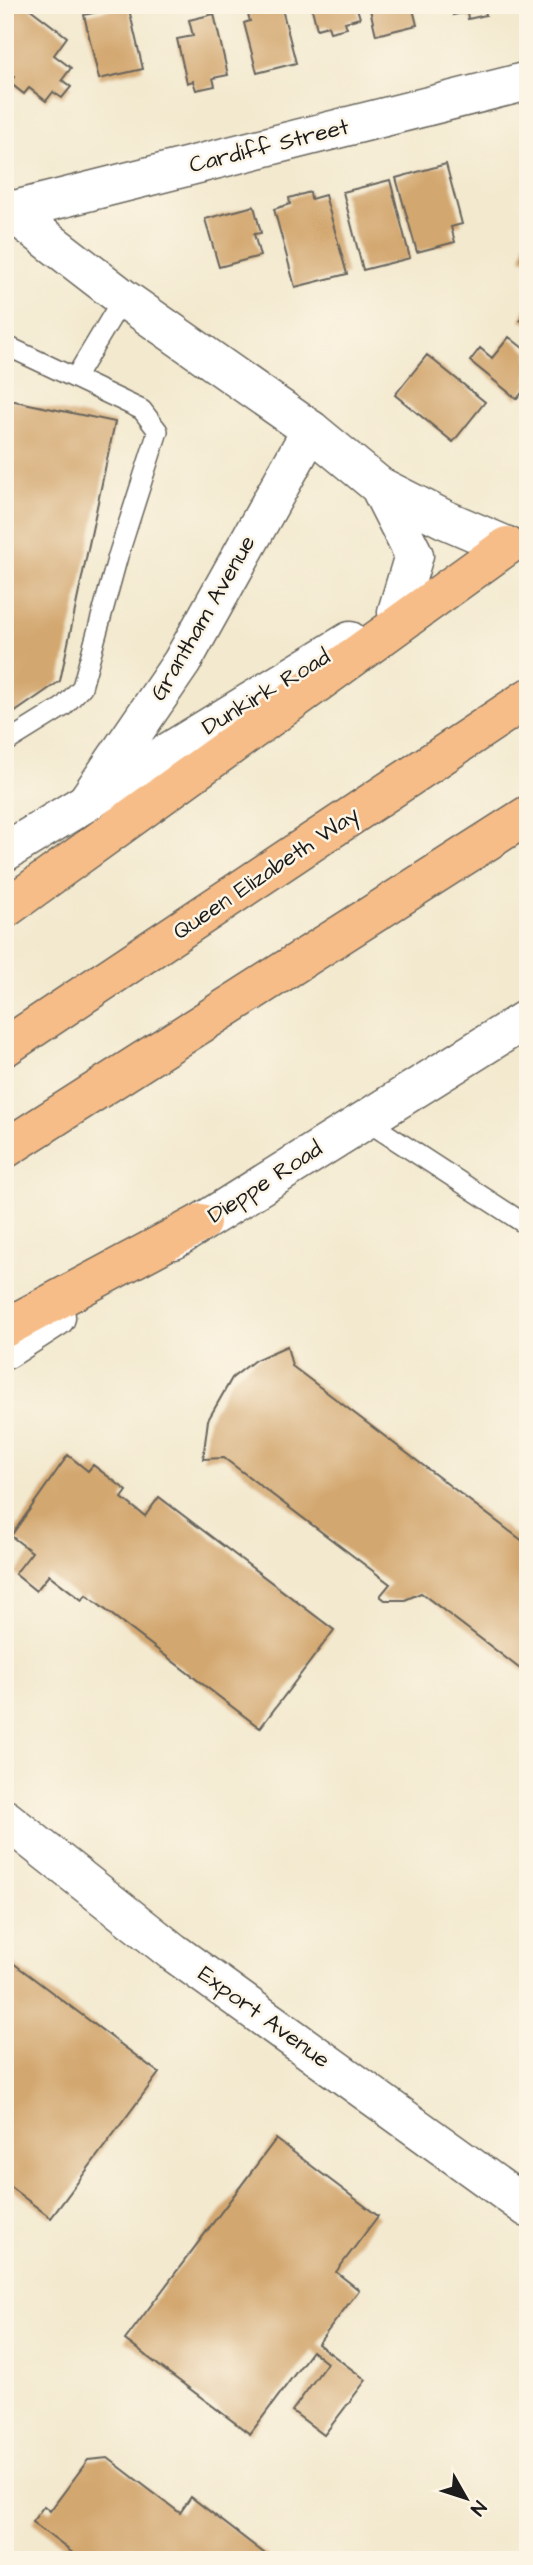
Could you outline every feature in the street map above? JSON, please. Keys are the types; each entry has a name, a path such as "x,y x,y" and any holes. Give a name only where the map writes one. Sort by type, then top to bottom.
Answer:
{"highway":[{"path":"5,909 517,539"},
{"path":"373,642 397,612"},
{"name":"Queen Elizabeth Way","path":"5,1047 528,698"},
{"path":"5,1149 528,815"},
{"path":"5,1328 201,1223"}],"street":[{"name":"Cardiff Street","path":"7,213 528,81"},
{"path":"7,213 311,430 379,486 444,519 517,539"},
{"name":"Grantham Avenue","path":"87,801 182,662 311,430"},
{"path":"379,486 414,555 397,612"},
{"name":"Dunkirk Road","path":"5,852 517,539"},
{"name":"Dieppe Road","path":"5,1350 201,1223 528,1018"},
{"name":"Export Avenue","path":"5,1819 173,1952 528,2208"}],"lane":[{"path":"75,378 123,298"},
{"path":"5,345 142,410 158,430 118,556 82,687 63,707 5,743"},
{"path":"365,1120 528,1226"}],"building":[{"path":"5,5 25,5 67,37 54,55 71,68 62,80 71,87 62,98 53,92 46,101 29,88 24,94 10,83 14,77 5,71"},
{"path":"128,5 143,69 99,79 84,15"},
{"path":"245,5 281,5 296,63 257,73 244,23 250,21"},
{"path":"311,5 356,5 360,18 345,22 347,28 330,32 328,26 317,29"},
{"path":"369,5 412,5 417,25 376,35"},
{"path":"451,5 492,6 485,8 486,15 468,19 467,12 453,15"},
{"path":"214,14 228,75 213,78 215,86 196,90 193,81 187,83 177,39 193,36 189,20"},
{"path":"446,164 462,224 451,227 455,242 417,252 396,178"},
{"path":"390,180 410,258 363,270 343,192"},
{"path":"310,192 311,199 325,195 347,274 295,287 274,209 290,204 289,198"},
{"path":"254,206 261,233 254,234 260,256 219,267 205,219"},
{"path":"528,232 528,260 521,258"},
{"path":"528,303 528,324 520,320"},
{"path":"509,337 528,352 528,385 517,399 470,361 480,348 492,358"},
{"path":"427,355 485,402 453,442 395,395"},
{"path":"5,399 115,422 60,681 5,719"},
{"path":"287,1346 292,1366 528,1545 528,1675 421,1593 405,1600 385,1600 380,1596 390,1584 224,1458 203,1459 208,1420 232,1378 255,1360"},
{"path":"68,1455 88,1471 93,1465 127,1491 122,1498 145,1516 159,1497 334,1630 260,1728 86,1595 82,1600 49,1575 36,1591 15,1574 32,1552 11,1536"},
{"path":"5,1957 159,2073 51,2218 5,2183"},
{"path":"276,2139 378,2216 336,2272 359,2290 318,2344 366,2380 324,2435 292,2411 327,2363 312,2351 250,2434 125,2340"},
{"path":"108,2458 180,2513 191,2497 273,2560 82,2560 32,2522 44,2506 50,2511 88,2460"}]}
